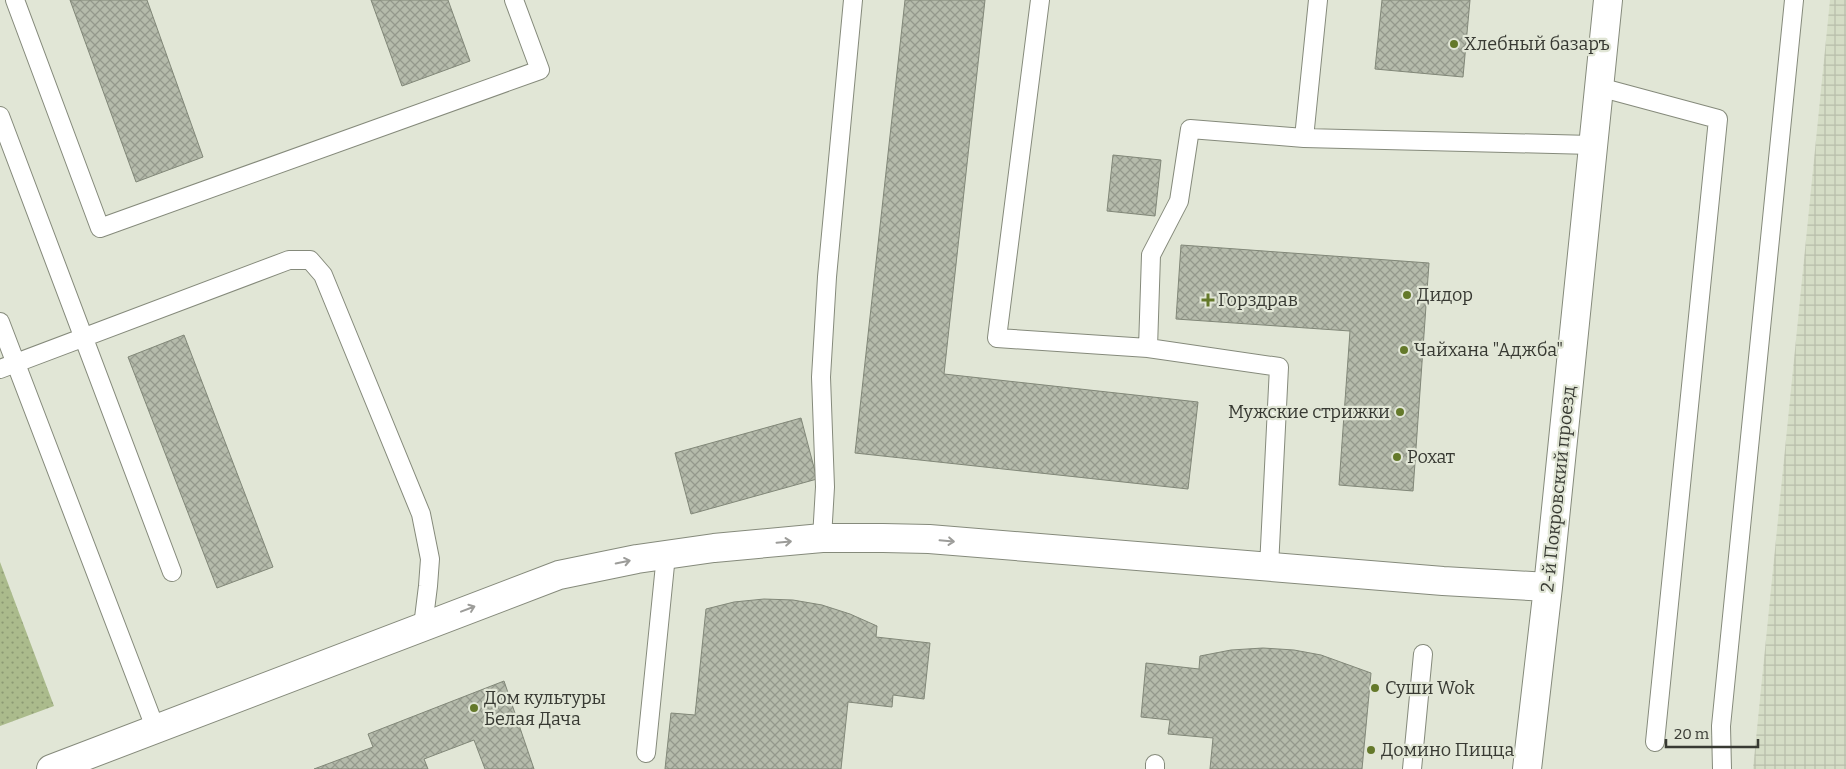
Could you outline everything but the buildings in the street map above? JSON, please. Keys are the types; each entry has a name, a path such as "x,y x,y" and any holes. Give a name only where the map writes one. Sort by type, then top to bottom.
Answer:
{"street":[{"name":"2-й Покровский проезд","path":"1526,769 1548,587 1608,0"},
{"path":"51,769 559,575 666,555 822,538 929,539 1444,581 1548,587"}],"lane":[{"path":"15,0 100,228 540,70 514,0"},
{"path":"822,538 825,487 821,377 827,277 853,0"},
{"path":"1040,0 997,338 1148,348 1280,367 1269,567"},
{"path":"1304,138 1318,0"},
{"path":"1722,769 1721,726 1794,0"},
{"path":"1599,88 1718,119 1655,742"},
{"path":"0,118 172,572"},
{"path":"1148,348 1151,255 1179,201 1190,129 1304,138 1592,145"},
{"path":"8,366 289,260 310,260 323,275 421,514 430,559 423,626"},
{"path":"0,322 8,366 156,730"},
{"path":"646,753 666,555"},
{"path":"1412,769 1423,654"}],"shaded area":[{"path":"1830,0 1846,0 1846,769 1753,769"}],"green space":[{"path":"0,562 54,706 0,726"}],"place":[{"name":"Хлебный базаръ","path":"1454,44"},
{"name":"Дидор","path":"1407,295"},
{"name":"Горздрав","path":"1208,300"},
{"name":"Чайхана \"Аджба\"","path":"1404,350"},
{"name":"Мужские стрижки","path":"1400,412"},
{"name":"Рохат","path":"1397,457"},
{"name":"Суши Wok","path":"1375,688"},
{"name":"Дом культуры Белая Дача","path":"474,708"},
{"name":"Домино Пицца","path":"1371,750"}]}
